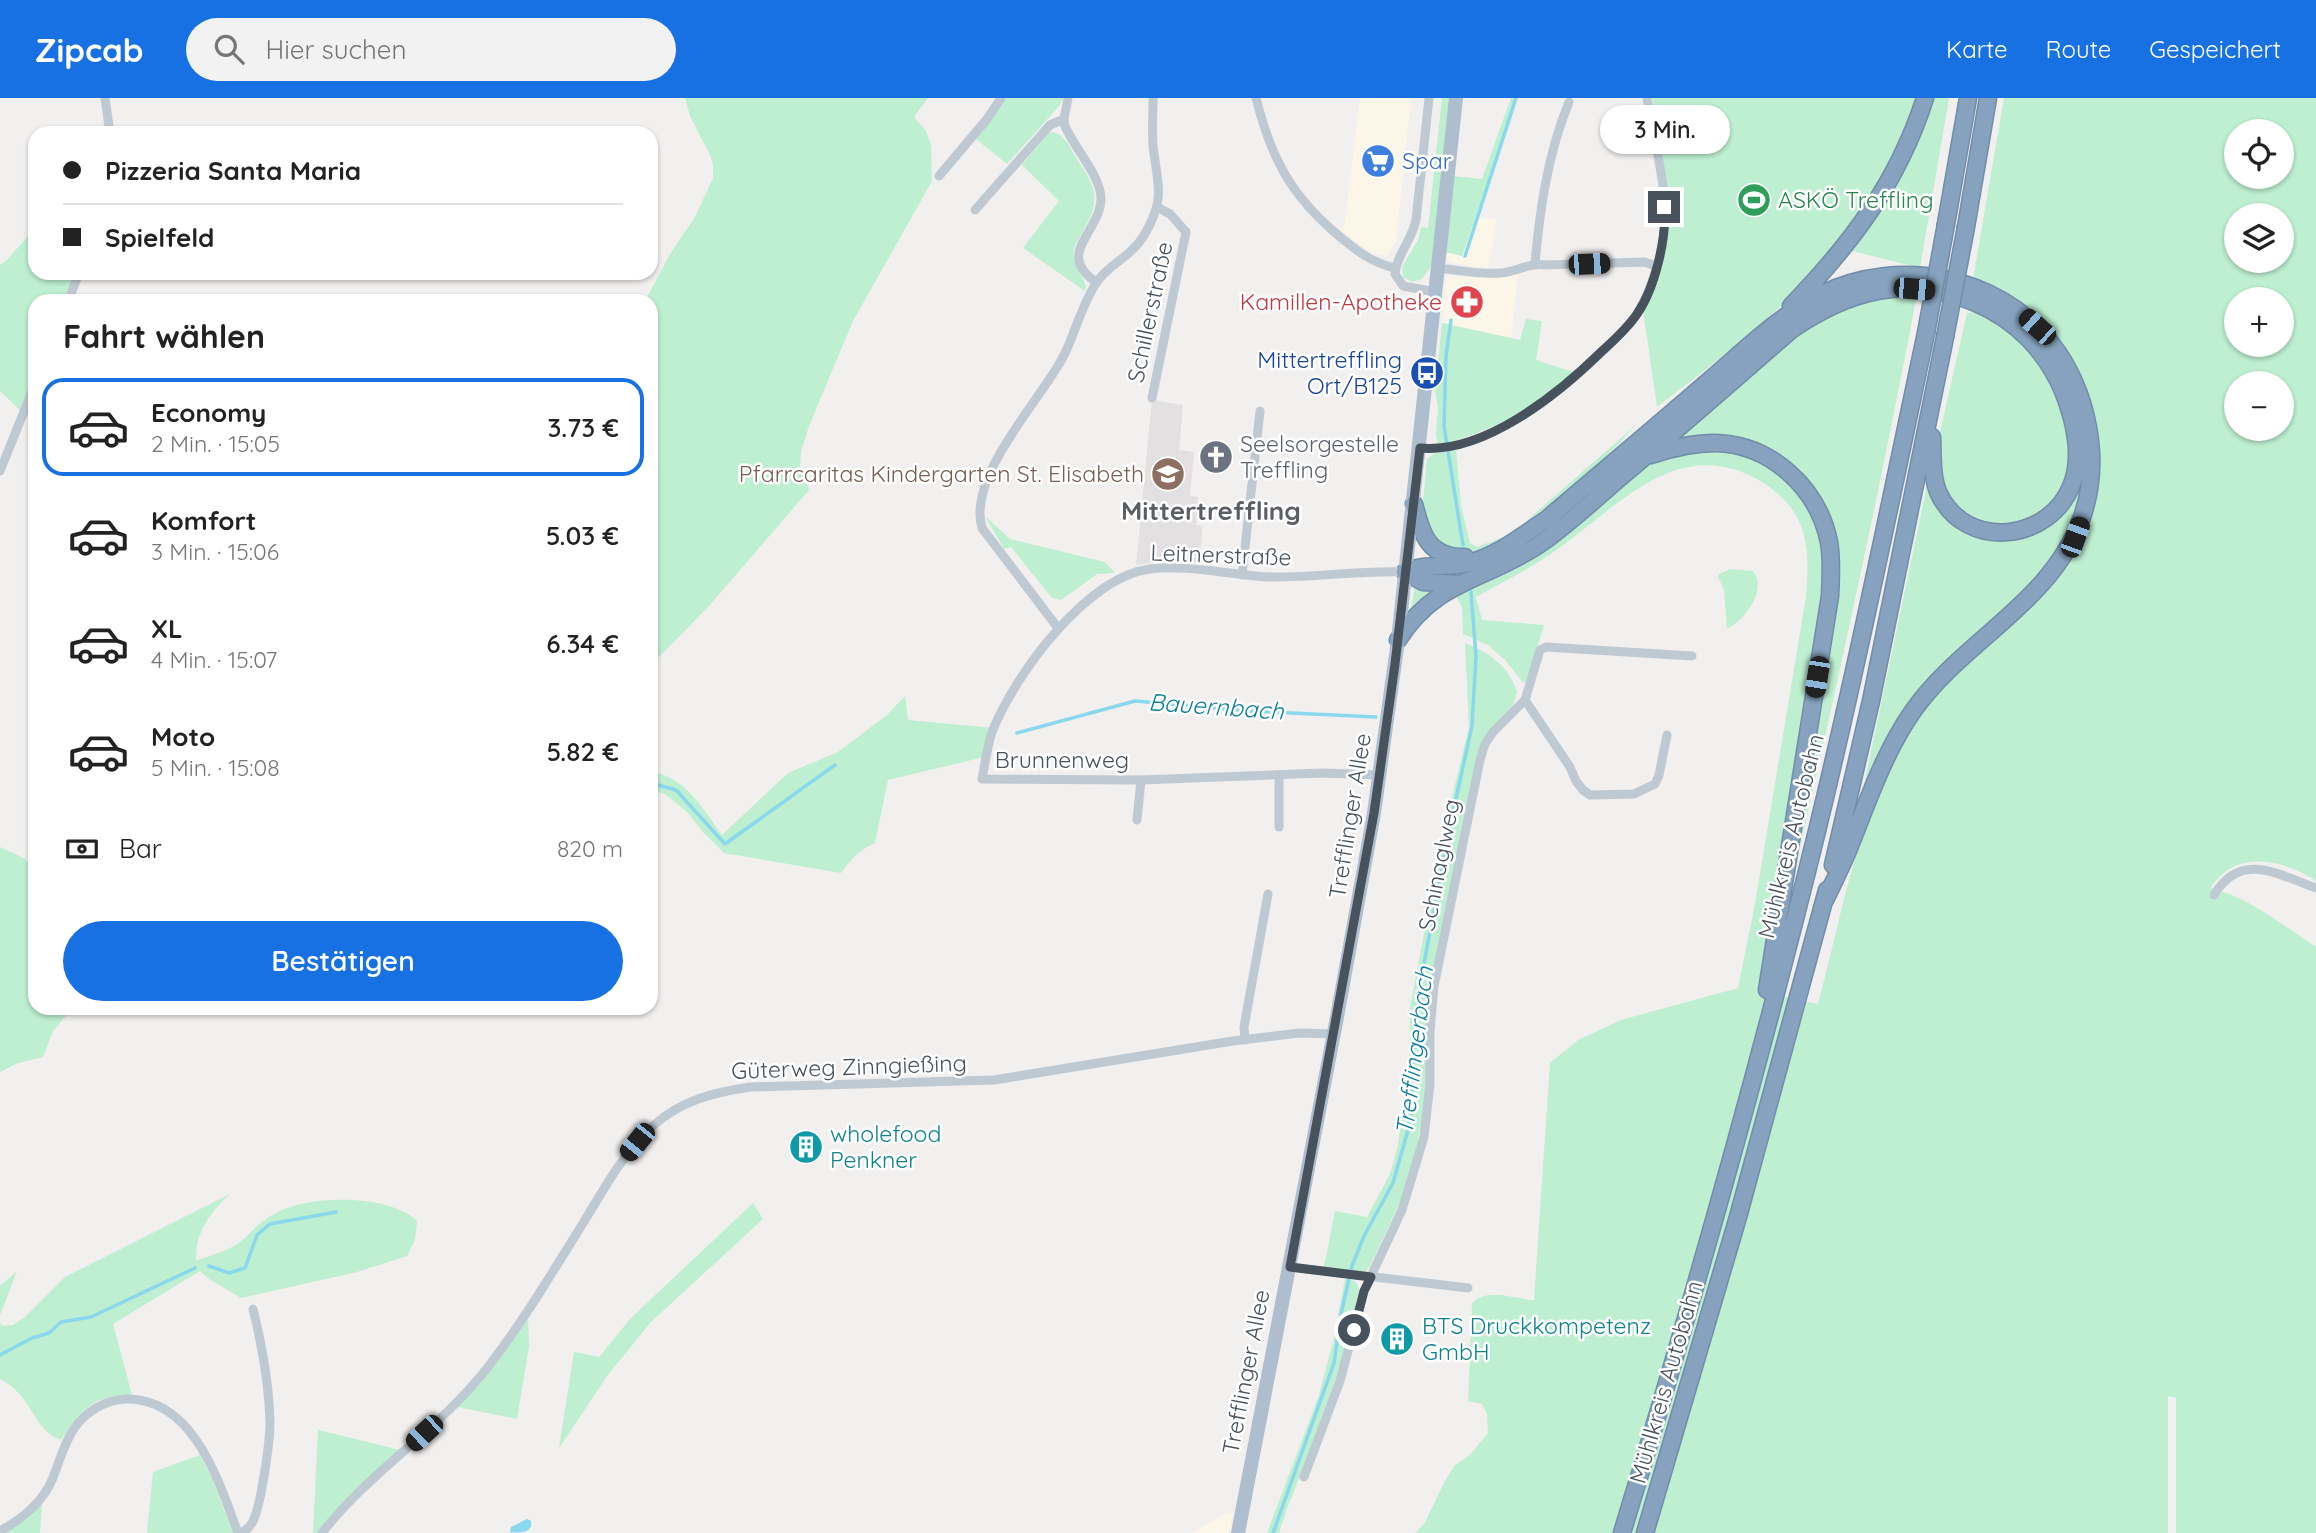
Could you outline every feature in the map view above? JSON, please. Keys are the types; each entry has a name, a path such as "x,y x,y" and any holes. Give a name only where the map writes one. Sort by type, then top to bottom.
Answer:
{"highway":[{"path":"1775,325 1847,246 1873,209 1902,156 1925,98"},
{"name":"Mühlkreis Autobahn","path":"1622,1533 1715,1218 1817,830 1871,596 1926,333 1968,98"},
{"name":"Mühlkreis Autobahn","path":"1645,1533 1727,1256 1825,900 1871,701 1931,410 1988,98"},
{"path":"1405,572 1418,566 1462,564 1491,554 1516,541 1547,519 1775,325 1819,296 1874,277 1925,275 1966,284 2007,303 2037,327 2051,343 2075,383 2088,424 2091,449 2089,492 2075,537 2048,578 1938,680 1912,713 1887,755 1825,900"},
{"path":"1398,640 1430,601 1460,583 1492,571 1541,544 1791,330 1814,314 1847,298 1880,290 1938,291 1959,296 2009,322 2032,342 2052,369 2067,402 2077,448 2073,484 2064,500 2043,522 2015,533 1989,532 1964,522 1945,504 1935,479 1931,410"},
{"path":"1644,457 1699,444 1718,443 1754,451 1779,465 1800,484 1813,501 1824,524 1829,544 1830,596 1768,980 1762,1045"},
{"path":"1413,504 1422,531 1435,550 1450,557 1491,554"},
{"path":"1405,572 1423,582 1460,583"}],"main road":[{"name":"Trefflinger Allee","path":"1238,1533 1290,1267 1330,1034 1362,885 1380,775 1420,448 1456,98"}],"street":[{"path":"105,98 109,126"},
{"path":"939,176 987,119 1001,98"},
{"path":"1068,98 1064,119 1069,135 1100,191 1097,215 1078,256 1082,270 1096,282"},
{"path":"1058,628 982,528 981,500 987,481 1007,444 1063,358 1096,282 1134,249 1145,234 1157,207 1153,98"},
{"path":"1256,98 1274,155 1298,196 1360,254 1376,263 1395,268"},
{"path":"1429,98 1416,220 1413,233 1395,268 1396,278 1403,286 1436,292"},
{"path":"1420,448 1437,449 1476,439 1536,407 1587,366 1638,313 1665,232 1665,212 1647,98"},
{"path":"1535,263 1547,176 1556,137 1569,102"},
{"path":"975,210 1050,125 1064,119"},
{"name":"Schillerstraße","path":"1152,397 1186,232 1170,214 1157,207"},
{"path":"1438,268 1501,273 1535,263 1645,262 1656,265"},
{"path":"0,471 28,401"},
{"path":"1242,575 1260,411"},
{"name":"Leitnerstraße","path":"982,779 992,733 1027,670 1058,628 1080,608 1103,590 1134,573 1163,568 1292,577 1373,571 1405,572"},
{"path":"1667,735 1655,784 1634,794 1590,795 1576,781 1570,767 1525,700 1537,658 1540,650 1546,648 1692,656"},
{"name":"Schinaglweg","path":"1304,1477 1331,1408 1364,1291 1402,1210 1424,1137 1430,1084 1430,1031 1434,986 1480,760 1485,744 1493,732 1525,700"},
{"path":"1279,775 1279,827"},
{"name":"Brunnenweg","path":"982,779 1141,780 1279,775 1380,775"},
{"name":"Brunnenweg","path":"1138,820 1141,780"},
{"path":"2214,895 2228,876 2248,869 2272,872 2316,888"},
{"path":"1245,1040 1244,1027 1268,894"},
{"name":"Güterweg Zinngießing","path":"322,1533 463,1395 486,1369 534,1301 622,1161 654,1125 672,1111 694,1100 723,1091 751,1087 994,1080 1245,1040 1299,1033 1330,1034"},
{"path":"1290,1267 1468,1288"},
{"path":"0,1531 32,1510 46,1493 64,1447 82,1419 94,1408 106,1403 131,1399 144,1401 167,1411 190,1433 203,1451 239,1533 246,1531 254,1521 260,1497 270,1424 263,1356 253,1308"}],"shaded area":[{"name":"Spar","path":"1360,98 1411,98 1396,241 1385,256 1371,252 1340,230 1345,223"},
{"path":"1476,217 1497,220 1488,268 1450,262 1445,252 1462,256"},
{"path":"1518,274 1511,338 1442,323 1446,276 1491,278"},
{"name":"Pfarrcaritas Kindergarten St. Elisabeth","path":"1152,400 1183,405 1179,450 1194,452 1190,496 1198,497 1196,525 1203,526 1199,563 1163,561 1136,565"},
{"path":"1228,1512 1233,1513 1229,1533 1191,1533"}],"green space":[{"path":"685,98 928,98 914,117 926,131 931,145 932,181 853,321 809,426 801,451 800,467 809,490 708,607 658,658 658,294 649,294 670,254 695,217 713,178 710,155 690,116"},
{"path":"1006,98 1063,98 1059,106 1007,164 976,139"},
{"path":"1442,98 1450,98 1432,265 1422,279 1412,282 1403,277 1402,267 1418,240 1421,227 1428,228"},
{"path":"1511,98 1517,98 1462,256 1445,252 1453,176 1482,179"},
{"name":"ASKÖ Treffling","path":"1652,98 1919,98 1899,150 1860,217 1788,300 1722,357 1657,407 1643,310 1663,262 1669,232 1667,190"},
{"path":"1929,98 1949,98 1920,268 1853,251 1892,192 1921,126"},
{"path":"2004,98 2316,98 2316,881 2289,867 2260,862 2232,867 2211,888 2252,905 2316,947 2316,1533 2176,1533 2176,1398 2168,1396 2168,1533 1415,1533 1424,1524 1454,1466 1470,1455 1488,1433 1487,1414 1482,1404 1468,1401 1472,1303 1478,1298 1493,1295 1534,1300 1550,1063 1578,1040 1621,1020 1738,988 1755,904 1806,597 1804,533 1791,507 1780,495 1765,484 1734,470 1706,465 1679,470 1652,480 1546,558 1476,597 1482,620 1544,625 1527,681 1523,683 1506,661 1488,645 1463,634 1462,607 1455,594 1498,576 1527,558 1633,474 1668,454 1726,449 1759,460 1791,482 1814,516 1824,550 1825,574 1800,746 1759,991 1818,1004 1860,841 1883,778 1898,748 1919,714 1944,683 2028,606 2065,564 2079,540 2094,494 2094,478 2060,345 2050,328 2031,310 1997,289 1973,279"},
{"path":"1053,132 1066,141 1093,189 1094,206 1073,255 1086,286 1085,291 1023,248 1059,201 1022,165 1048,134"},
{"path":"28,236 28,280 72,280 66,294 28,294 28,390 20,410 0,391 0,265"},
{"path":"1917,294 1831,709 1800,847 1795,846 1831,530 1765,452 1660,448 1814,320 1868,297"},
{"path":"1983,311 2033,349 2066,410 2073,468 2052,510 2002,529 1966,518 1943,492 1938,441 1967,313"},
{"path":"1526,319 1542,321 1536,360 1573,372 1544,397 1510,418 1475,434 1438,445 1438,407 1435,391 1442,323 1520,340"},
{"path":"2027,323 2087,460 2077,519 2046,572 1962,649 1867,786 1864,785 1929,476 1944,509 2025,535 2038,531 2051,522 2084,456"},
{"path":"1636,425 1556,502 1505,537 1482,548 1460,552 1437,544 1424,520 1427,459 1435,453 1456,449 1461,506 1470,543 1477,547 1504,537 1524,523"},
{"path":"985,516 1010,539 1105,562 1115,573 1097,574 1061,600 1052,598 1011,547 1004,549"},
{"path":"1730,569 1753,571 1758,586 1747,611 1727,629 1724,590 1718,577"},
{"path":"1415,585 1444,589 1410,616"},
{"path":"1465,643 1482,651 1504,668 1517,692 1513,705 1492,727 1433,973 1426,1095 1417,1146 1400,1202 1370,1266 1361,1272 1324,1267 1335,1211 1367,1217 1390,1174 1397,1150 1409,1071 1410,1008 1443,833 1469,728"},
{"path":"905,696 908,720 994,728 984,757 888,780 875,843 856,855 841,873 724,853 688,813 665,794 658,792 658,774 674,780 692,795 722,835 788,773 838,752 887,715"},
{"path":"0,847 24,858 28,863 28,1015 66,1015 53,1031 43,1057 18,1063 0,1072"},
{"path":"230,1194 205,1224 198,1241 196,1261 235,1245 278,1212 292,1206 329,1200 369,1202 404,1212 417,1221 415,1240 407,1256 357,1272 241,1298 200,1271 113,1324 132,1395 119,1395 98,1401 74,1420 61,1440 51,1435 19,1394 0,1379 0,1323 2,1326 13,1325 25,1317 65,1277"},
{"path":"753,1203 763,1219 651,1322 607,1376 559,1448 574,1352 599,1357 630,1319"},
{"path":"17,1271 0,1315 0,1286"},
{"path":"1345,1279 1354,1282 1359,1290 1326,1411 1279,1533 1267,1533 1319,1395"},
{"path":"528,1319 529,1347 517,1419 457,1407 480,1384"},
{"path":"318,1430 400,1450 332,1515 318,1533 313,1533"},
{"path":"200,1455 233,1533 147,1533 153,1472"},
{"path":"42,1504 40,1533 4,1533 27,1519"}],"water":[{"path":"527,1519 531,1521 528,1530 510,1532 511,1527"}],"waterway":[{"name":"Trefflingerbach","path":"1465,256 1516,98"},
{"name":"Trefflingerbach","path":"1451,320 1446,356 1444,426 1463,545"},
{"name":"Trefflingerbach","path":"1273,1533 1334,1363 1352,1266 1364,1236 1393,1183 1408,1130 1415,1019 1420,985 1472,726 1476,656 1471,592"},
{"name":"Bauernbach","path":"1017,733 1135,701 1249,711 1376,717"},
{"path":"658,785 676,790 725,844 835,765"},
{"name":"Bauernbach","path":"209,1266 229,1273 245,1268 257,1235 270,1224 336,1212"},
{"name":"Bauernbach","path":"0,1355 32,1338 49,1333 61,1322 91,1317 195,1268"}],"place":[{"name":"Spar","path":"1378,161"},
{"name":"ASKÖ Treffling","path":"1754,200"},
{"name":"Kamillen-Apotheke","path":"1467,302"},
{"name":"Mittertreffling Ort/B125","path":"1427,373"},
{"name":"Seelsorgestelle Treffling","path":"1216,457"},
{"name":"Pfarrcaritas Kindergarten St. Elisabeth","path":"1168,474"},
{"name":"wholefood Penkner","path":"806,1147"},
{"name":"BTS Druckkompetenz GmbH","path":"1397,1339"}],"district":[{"name":"Mittertreffling","path":"1211,511"}],"route":[{"path":"1354,1330 1364,1291 1371,1277 1290,1267 1374,813 1389,712 1420,448 1437,449 1467,443 1499,427 1555,394 1605,349 1632,321 1643,302 1662,248 1665,232 1664,207"}]}
